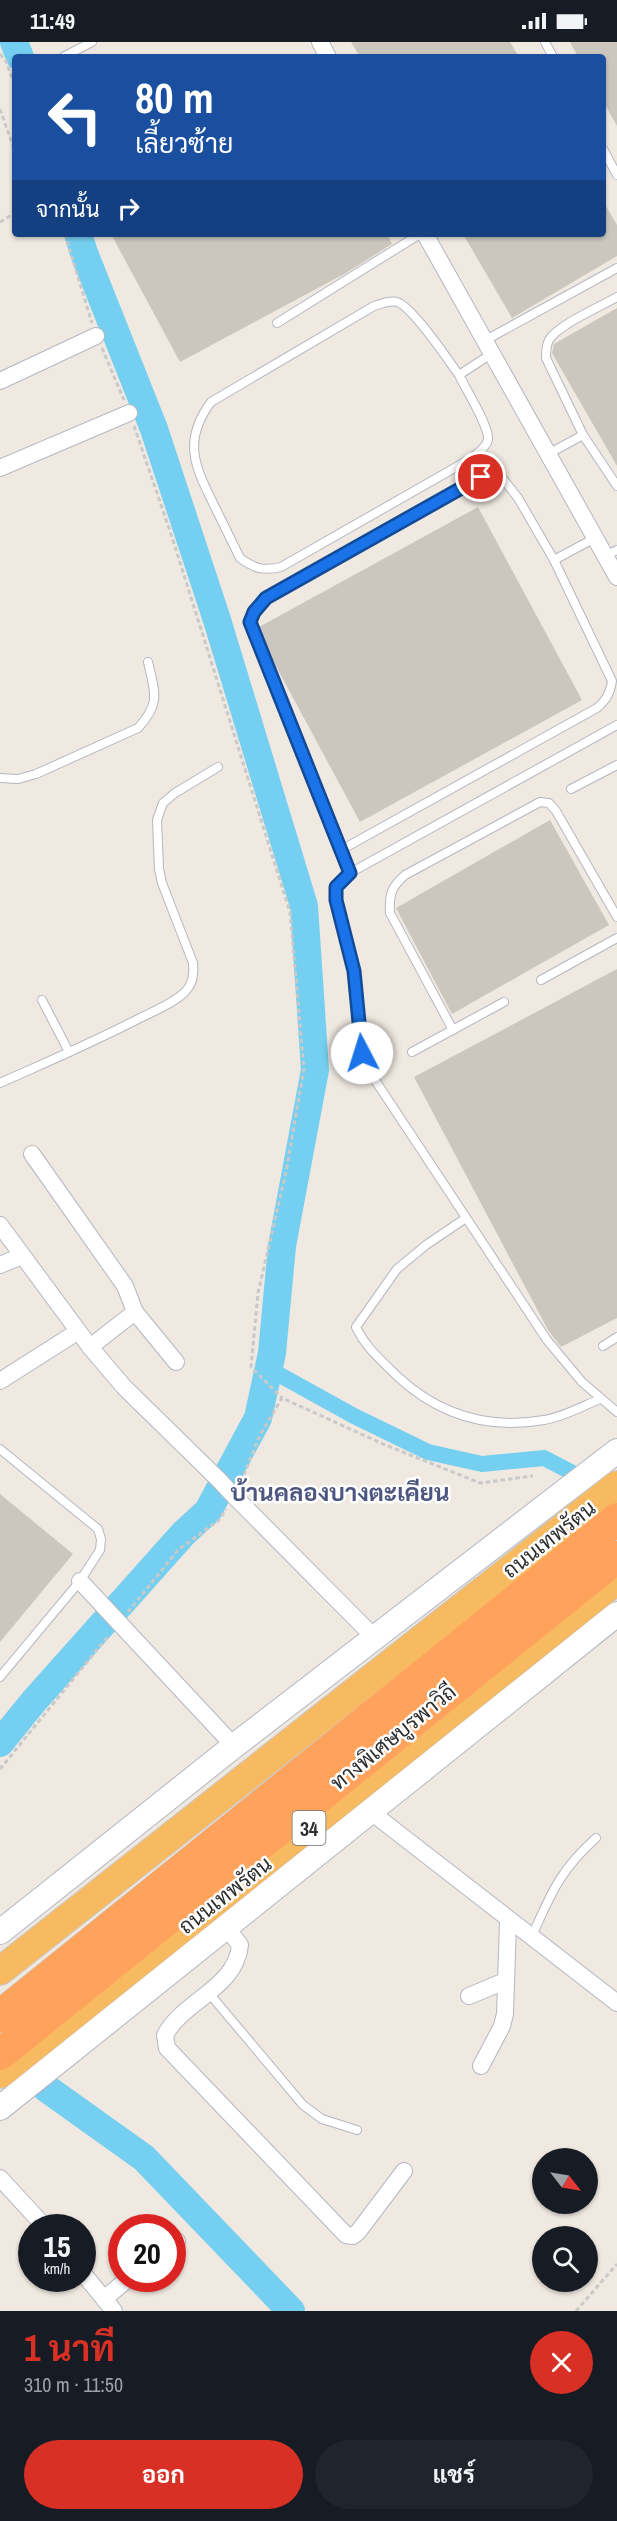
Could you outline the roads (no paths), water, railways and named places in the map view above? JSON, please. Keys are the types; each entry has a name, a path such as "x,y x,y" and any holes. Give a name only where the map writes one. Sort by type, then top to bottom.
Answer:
{"highway":[{"name":"ถนนเทพรัตน","path":"0,1971 617,1485"},
{"name":"ทางพิเศษบูรพาวิถี","path":"0,2016 617,1519"},
{"name":"ทางพิเศษบูรพาวิถี","path":"0,2054 617,1557"},
{"name":"ถนนเทพรัตน","path":"11,2082 617,1580"}],"main road":[{"name":"ถนนเทพรัตน","path":"0,1932 234,1746 617,1451"},
{"name":"ถนนเทพรัตน","path":"0,2108 11,2082 66,2055 617,1614"}],"street":[{"path":"427,237 595,538 611,553 617,577"},
{"path":"0,381 96,336"},
{"path":"0,468 129,412"},
{"path":"32,1154 125,1286 135,1312 176,1362"},
{"path":"0,1225 77,1332 124,1387 235,1495 375,1638"},
{"path":"0,1265 22,1256"},
{"path":"90,1347 135,1312"},
{"path":"0,1381 77,1332"},
{"path":"80,1581 234,1746"},
{"path":"370,1812 508,1921 617,2003"},
{"path":"481,2066 502,2026 505,2014 508,1921"},
{"path":"226,1927 240,1945 237,1962 218,1984 179,2014 165,2035 167,2048 340,2231 353,2236 358,2232 404,2171"},
{"path":"469,1996 505,1981"},
{"path":"0,2178 33,2214"},
{"path":"96,2289 109,2305 119,2292"}],"lane":[{"path":"69,54 92,42"},
{"path":"606,155 617,175"},
{"path":"277,323 415,237"},
{"path":"459,375 488,348 617,268"},
{"path":"617,297 559,330 550,339 546,348 546,358 583,435 617,486"},
{"path":"390,301 400,303 411,312 459,375 486,429 488,440 472,458 281,567 264,571 250,566 240,558 196,470 194,447 196,429 211,402 374,306 390,301"},
{"path":"548,454 583,435"},
{"path":"341,850 597,708 606,700 612,681 554,560 518,498 504,480 492,475 481,477 266,598 254,612 250,622 253,635 350,873"},
{"path":"554,560 595,538"},
{"path":"0,778 18,779 36,774 138,728 150,714 154,705 155,691 148,662"},
{"path":"617,725 350,873 336,887 336,900 354,971 362,1053 369,1071 547,1340 582,1382 617,1412"},
{"path":"572,789 617,765"},
{"path":"0,1083 69,1053 171,1002 184,993 192,983 193,963 159,869 157,820 163,803 218,767"},
{"path":"453,1030 390,913 389,897 393,885 405,875 540,802 549,803 617,917"},
{"path":"542,980 617,938"},
{"path":"42,1000 69,1053"},
{"path":"412,1052 504,1002"},
{"path":"466,1218 426,1245 397,1269 356,1327 365,1346 411,1389 452,1414 495,1424 546,1420 600,1399"},
{"path":"603,1346 617,1337"},
{"path":"0,1449 98,1529 101,1539 100,1550 80,1581 0,1677"},
{"path":"531,1938 559,1877 596,1838"},
{"path":"208,1992 303,2105 322,2119 357,2130"}],"waterway":[{"path":"14,42 19,54"},
{"path":"0,1743 34,1701 184,1533 208,1511 258,1418 272,1353 282,1246 315,1070 304,906 217,620 154,429 79,237"},
{"path":"269,1369 354,1416 428,1452 482,1464 544,1458 590,1482"},
{"path":"46,2088 144,2158 291,2311"}],"district":[{"name":"บ้านคลองบางตะเคียน","path":"340,1492"}]}
